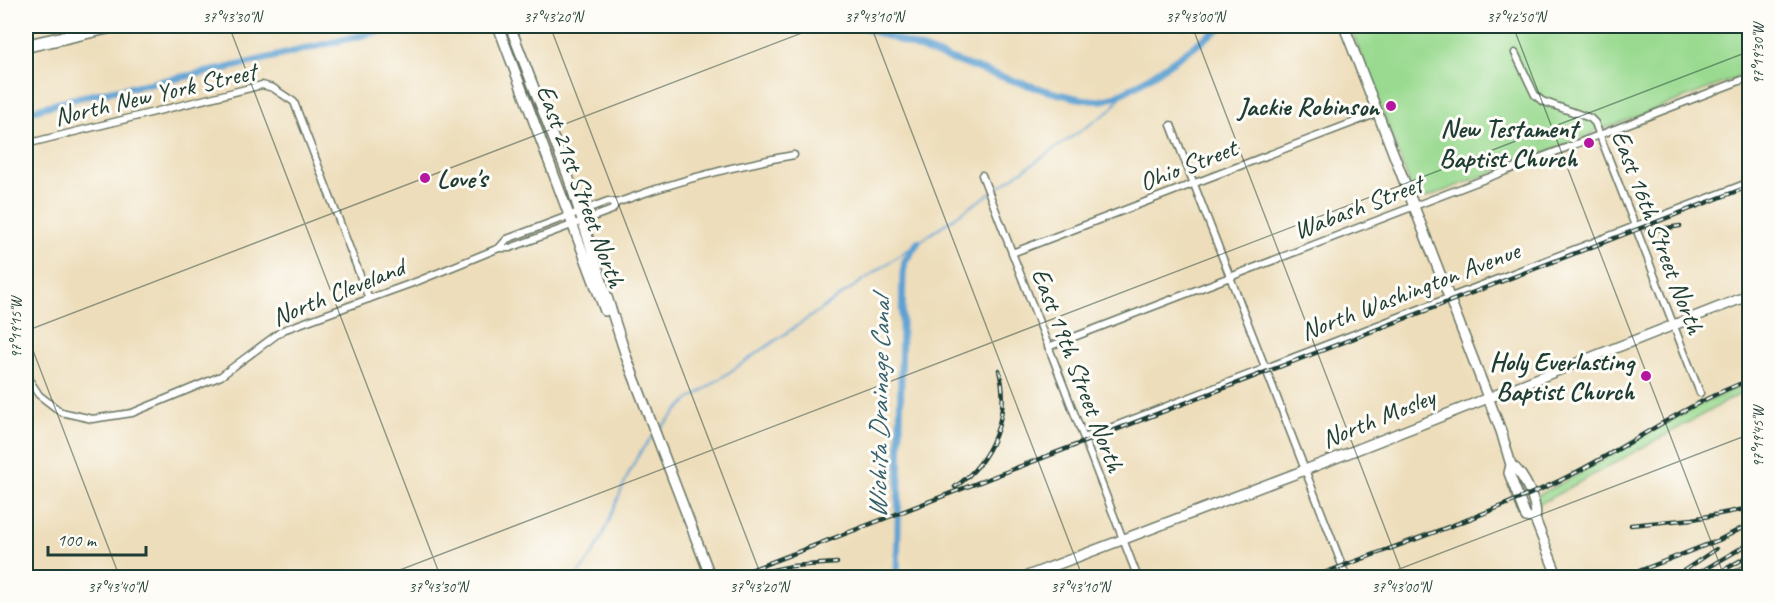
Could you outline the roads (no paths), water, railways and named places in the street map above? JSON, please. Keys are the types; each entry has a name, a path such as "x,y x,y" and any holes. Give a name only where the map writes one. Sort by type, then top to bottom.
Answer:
{"highway":[{"path":"26,46 114,26"}],"street":[{"name":"East 21st Street North","path":"498,26 570,215 578,223 627,359 711,578"},
{"name":"East 21st Street North","path":"510,26 580,211 578,223"},
{"path":"1344,26 1511,465 1518,470 1537,513 1535,519 1557,578"},
{"name":"East 16th Street North","path":"1515,53 1536,95 1542,100 1590,118 1600,135 1700,393"},
{"name":"Wabash Street","path":"1048,347 1749,77"},
{"name":"North New York Street","path":"26,144 262,85 273,88 294,102 369,299"},
{"name":"Ohio Street","path":"1012,253 1378,113"},
{"path":"1171,125 1347,578"},
{"name":"North Cleveland","path":"499,248 507,239 608,201 616,203 669,183 728,166 794,155"},
{"name":"East 19th Street North","path":"982,176 1138,578"},
{"name":"North Washington Avenue","path":"1084,438 1749,182"},
{"name":"North Cleveland","path":"26,375 39,395 61,412 92,419 136,411 221,376 283,330 499,248 510,248 578,223 612,210 616,203"},
{"name":"North Mosley","path":"1022,578 1305,470 1749,295"},
{"path":"1728,578 1749,566"}],"waterway":[{"path":"26,112 81,97 223,69 400,26"},
{"path":"860,26 1023,84 1086,100 1104,100 1117,96 1147,79 1223,26"},
{"path":"658,431 686,402 1111,110 1125,91"},
{"name":"Wichita Drainage Canal","path":"897,578 903,274 905,261 918,242"},
{"path":"574,578 598,546 630,471 652,437"}],"railway":[{"path":"730,578 1750,186"},
{"path":"1647,231 1680,226"},
{"path":"955,487 979,464 995,435 1002,403 999,370"},
{"path":"1311,578 1531,494 1585,468 1677,414 1750,380"},
{"path":"1631,525 1693,519 1750,508"},
{"path":"1621,578 1719,540 1750,524"},
{"path":"1690,578 1750,543"},
{"path":"1673,578 1716,549"},
{"path":"1710,578 1750,555"},
{"path":"763,572 792,566 837,563"}],"place":[{"name":"Jackie Robinson","path":"1391,106"},
{"name":"New Testament Baptist Church","path":"1589,143"},
{"name":"Love's","path":"425,178"},
{"name":"Holy Everlasting Baptist Church","path":"1646,376"}]}
